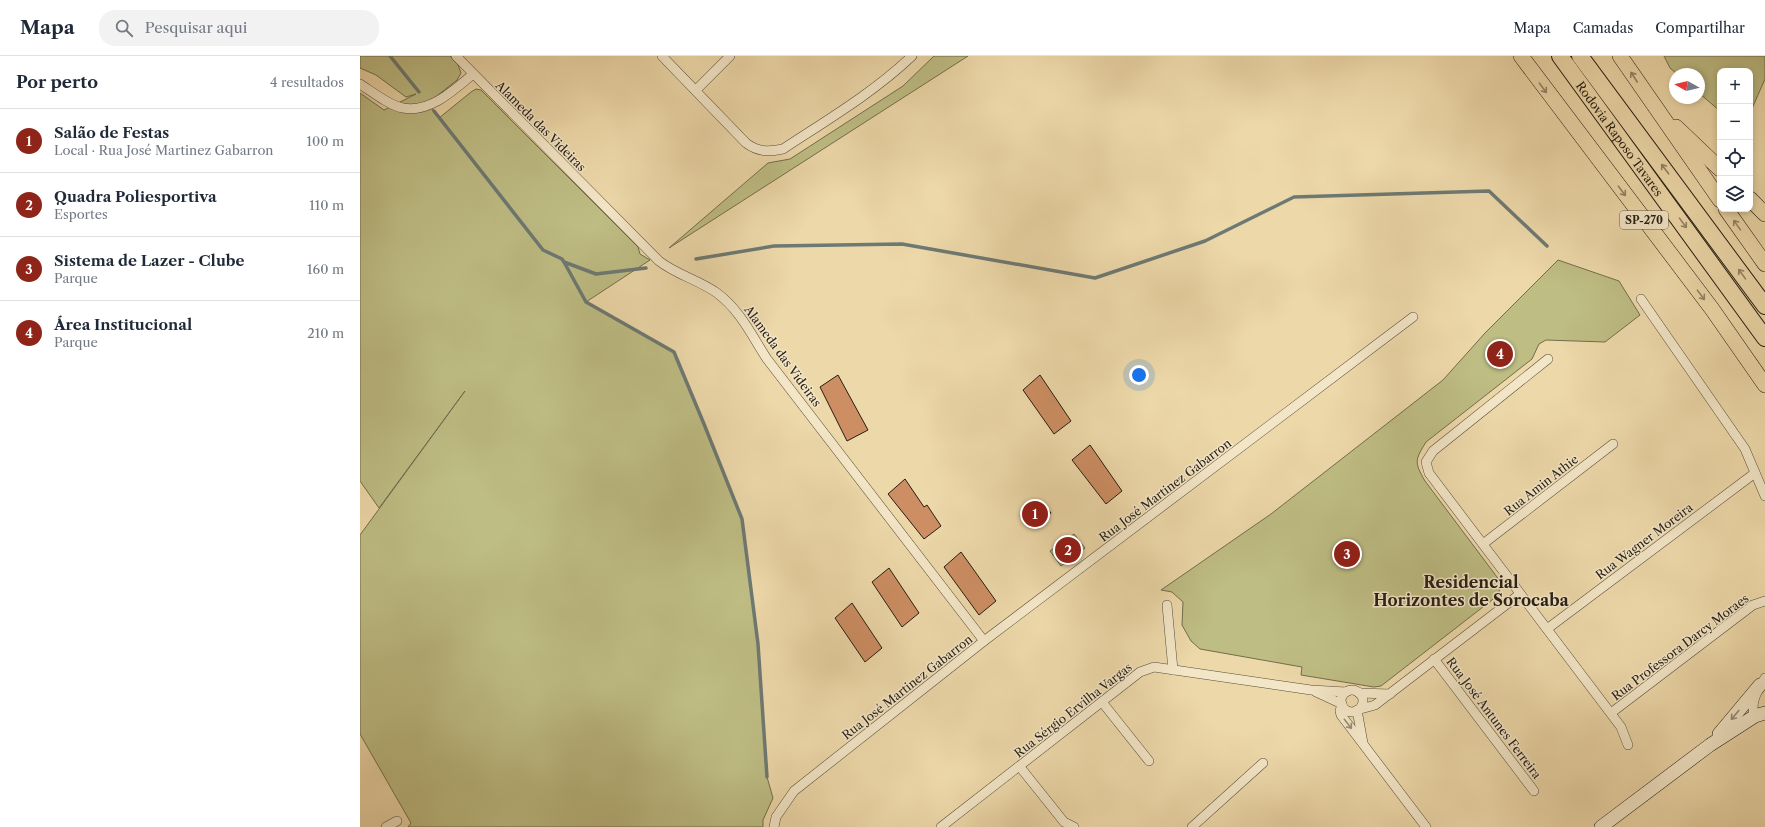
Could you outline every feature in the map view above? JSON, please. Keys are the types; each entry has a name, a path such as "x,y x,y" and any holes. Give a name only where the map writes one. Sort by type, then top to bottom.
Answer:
{"highway":[{"name":"SP-270","path":"1521,56 1712,309 1765,385"},
{"name":"Rodovia Raposo Tavares","path":"1560,56 1765,338"},
{"path":"1620,56 1649,100 1717,196"},
{"name":"Rodovia Raposo Tavares","path":"1582,58 1765,306"},
{"path":"1649,100 1717,166"},
{"path":"1753,202 1765,214"},
{"path":"1728,212 1765,264"}],"main road":[{"path":"1710,744 1763,682"},
{"path":"1601,827 1710,744 1760,715"}],"street":[{"name":"Alameda das Videiras","path":"456,56 659,260 670,269 699,282 718,294 738,313 767,359 984,641"},
{"path":"662,56 746,143 754,149 770,152 783,149 850,104 892,75 912,56"},
{"path":"696,90 730,56"},
{"path":"360,84 402,108 422,107 439,100 473,74"},
{"path":"1641,299 1745,449 1765,496"},
{"name":"Rua José Martinez Gabarron","path":"774,827 776,817 794,791 984,641 1413,317"},
{"path":"1548,359 1433,451 1426,462 1429,473 1621,727 1628,745"},
{"name":"Rua Amin Athie","path":"1483,544 1613,444"},
{"name":"Rua Wagner Moreira","path":"1547,629 1754,472"},
{"path":"1357,710 1375,705 1520,594"},
{"name":"Rua Professora Darcy Moraes","path":"1611,713 1752,605 1765,601"},
{"path":"1167,605 1173,670"},
{"name":"Rua José Antunes Ferreira","path":"1434,659 1534,791"},
{"name":"Rua Sérgio Ervilha Vargas","path":"941,827 1020,767 1140,672 1154,667 1311,690 1346,692 1350,690 1359,693 1390,694"},
{"path":"1760,715 1752,710 1763,682"},
{"name":"Rua Sérgio Ervilha Vargas","path":"1311,690 1342,704 1348,711 1357,710"},
{"path":"1346,692 1342,695 1341,715 1426,827"},
{"path":"1359,693 1362,702 1357,710 1363,743"},
{"path":"1102,702 1149,761"},
{"path":"1192,827 1248,774 1263,763"},
{"path":"1020,767 1064,822 1074,827"},
{"path":"386,827 397,821"}],"shaded area":[{"path":"360,56 450,56 458,65 461,73 457,80 428,103 439,118 471,92 476,89 481,90 638,247 640,254 650,260 586,302 674,352 742,519 758,644 767,777 773,798 763,820 763,827 408,827 411,823 360,734 360,535 465,391 379,508 360,481 360,93 384,110 416,94 406,97 376,75 360,68"},
{"path":"934,56 968,56 669,248 768,163 790,159 903,86"},
{"path":"1664,56 1765,56 1765,79 1753,106 1753,68 1717,68 1717,108 1705,98 1705,68 1670,68"},
{"path":"1558,260 1619,281 1640,315 1605,342 1546,340 1539,344 1532,359 1426,442 1417,461 1425,481 1500,581 1499,593 1381,686 1374,687 1301,675 1302,667 1200,649 1191,641 1182,625 1183,602 1172,592 1161,590 1271,514 1443,380 1485,333"},
{"path":"1074,534 1085,548 1061,566 1050,551"}],"building":[{"path":"838,375 868,430 847,441 820,387"},
{"path":"1040,375 1071,421 1054,434 1023,390"},
{"path":"1090,445 1122,491 1106,504 1072,460"},
{"path":"905,479 924,507 927,505 941,526 924,539 888,494"},
{"path":"1043,502 1051,513 1038,522 1031,511"},
{"path":"1027,509 1034,518 1026,524 1020,515"},
{"path":"961,552 996,601 979,615 944,567"},
{"path":"889,568 919,613 902,627 872,582"},
{"path":"852,603 882,648 865,662 835,618"}],"waterway":[{"path":"390,56 419,92"},
{"path":"434,111 543,250 562,259 564,262 596,274 646,268"},
{"path":"696,259 774,246 902,244 1095,278 1205,241 1294,197 1489,191 1547,246"},
{"path":"564,262 586,302 674,352 742,519 758,644 767,777"}],"place":[{"name":"Área Institucional","path":"1500,354"},
{"name":"Salão de Festas","path":"1035,514"},
{"name":"Quadra Poliesportiva","path":"1068,550"},
{"name":"Sistema de Lazer - Clube","path":"1347,554"}],"district":[{"name":"Residencial Horizontes de Sorocaba","path":"1471,591"}]}
